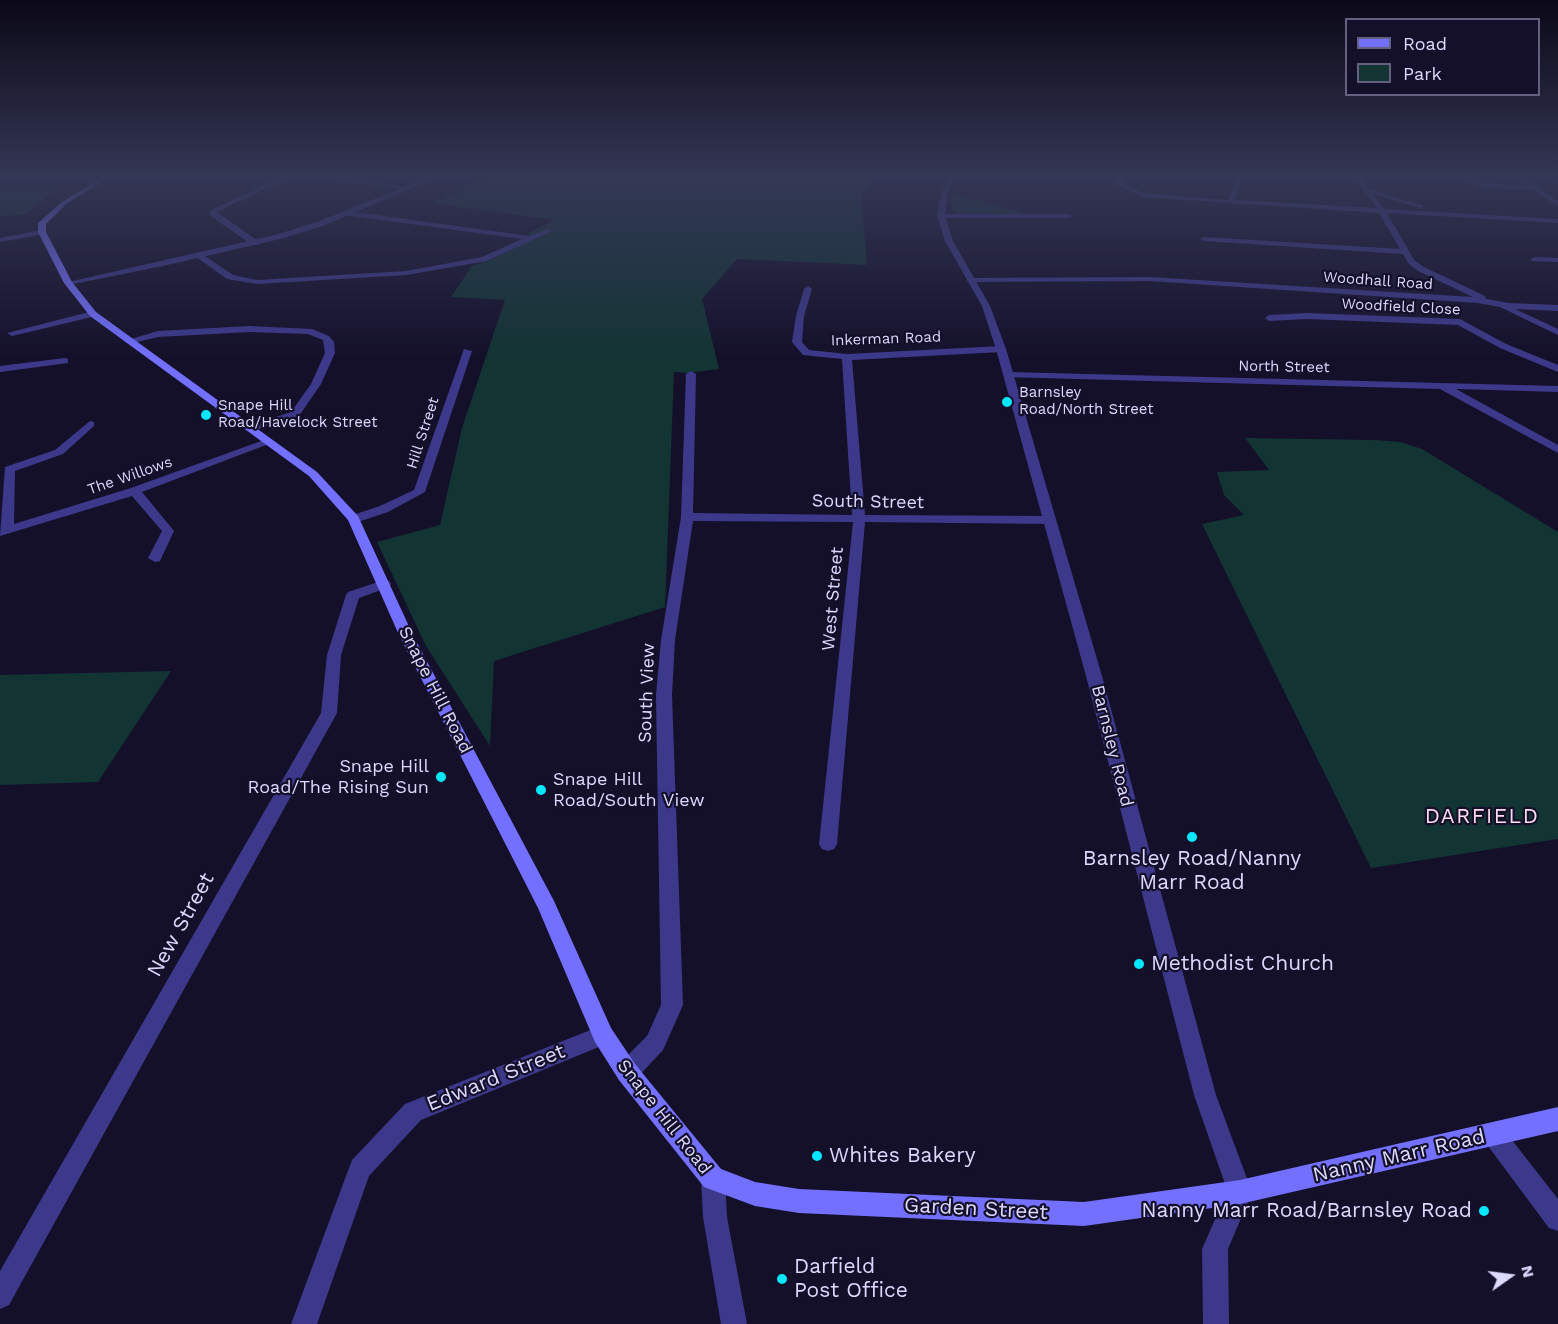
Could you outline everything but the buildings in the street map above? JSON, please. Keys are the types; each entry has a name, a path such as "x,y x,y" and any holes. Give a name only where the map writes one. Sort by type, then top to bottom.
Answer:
{"main road":[{"name":"Snape Hill Road","path":"44,237 68,283 93,314 313,474 354,519 453,728 547,907 603,1035 627,1072 713,1178"},
{"name":"Nanny Marr Road","path":"1240,1192 1558,1119"},
{"name":"Garden Street","path":"713,1178 755,1194 799,1201 1084,1214 1240,1192"}],"street":[{"path":"0,240 17,237"},
{"path":"246,237 255,243"},
{"path":"68,283 199,256 274,237"},
{"path":"519,237 528,238"},
{"path":"199,256 230,278 257,282 406,273 446,267 484,259 531,237"},
{"name":"Barnsley Road","path":"948,237 986,306 1009,375 1094,676 1205,1095 1240,1192"},
{"path":"1397,237 1420,269 1558,332"},
{"path":"1204,239 1406,252"},
{"path":"1535,259 1558,260"},
{"name":"Woodhall Road","path":"970,280 1150,279 1478,300 1496,304"},
{"name":"Inkerman Road","path":"808,289 800,315 797,342 806,353 847,357 1001,349"},
{"path":"1496,304 1558,308"},
{"path":"12,333 93,314"},
{"name":"Woodfield Close","path":"1269,318 1307,316 1460,322 1503,346 1558,369"},
{"path":"129,341 158,334 249,329 309,331 326,338 329,342 330,353 316,384 295,414 252,428"},
{"name":"Hill Street","path":"354,519 384,509 419,492 467,351"},
{"name":"West Street","path":"828,844 859,520 847,357"},
{"path":"0,369 65,361"},
{"path":"28,374 38,364"},
{"name":"South View","path":"627,1072 655,1042 672,1005 664,695 668,640 687,517 691,374"},
{"name":"North Street","path":"1009,375 1558,388"},
{"path":"1442,386 1558,450"},
{"path":"4,531 9,470 58,452 90,424"},
{"name":"The Willows","path":"4,531 135,491 268,442"},
{"path":"135,491 168,531 155,558"},
{"name":"South Street","path":"687,517 1049,520"},
{"name":"New Street","path":"0,1296 329,713 334,655 353,595 384,584"},
{"name":"Edward Street","path":"304,1324 360,1168 414,1112 603,1035"},
{"path":"1492,1134 1558,1219"},
{"name":"Snape Hill Road","path":"713,1178 715,1217 734,1324"},
{"path":"1216,1324 1215,1249 1240,1192"}],"green space":[{"path":"532,237 865,237 867,265 737,259 702,299 719,369 688,373 674,372 665,607 494,661 490,746 426,646 377,542 440,525 462,428 505,300 451,297 472,266 493,259"},
{"path":"1245,438 1400,442 1422,449 1558,532 1558,839 1371,868 1202,524 1244,515 1224,495 1217,472 1269,470"},
{"path":"171,671 98,782 0,785 0,675"}],"place":[{"name":"Barnsley Road/North Street","path":"1007,402"},
{"name":"Snape Hill Road/Havelock Street","path":"206,415"},
{"name":"Snape Hill Road/The Rising Sun","path":"441,777"},
{"name":"Snape Hill Road/South View","path":"541,790"},
{"name":"Barnsley Road/Nanny Marr Road","path":"1192,837"},
{"name":"Methodist Church","path":"1139,964"},
{"name":"Whites Bakery","path":"817,1156"},
{"name":"Nanny Marr Road/Barnsley Road","path":"1484,1211"},
{"name":"Darfield Post Office","path":"782,1279"}],"district":[{"name":"DARFIELD","path":"1482,817"}]}
